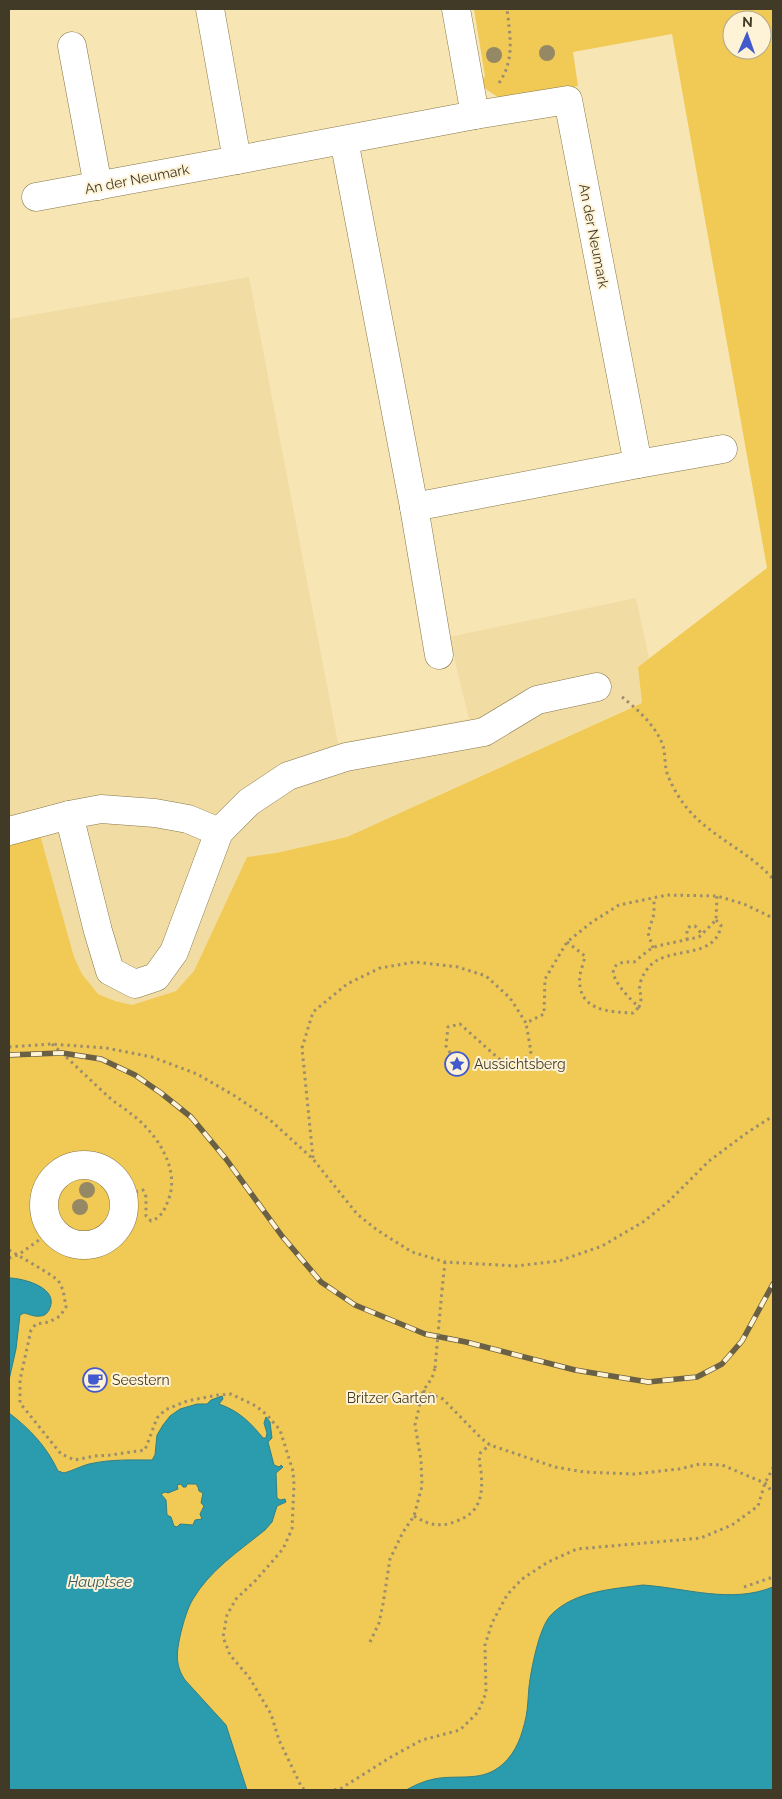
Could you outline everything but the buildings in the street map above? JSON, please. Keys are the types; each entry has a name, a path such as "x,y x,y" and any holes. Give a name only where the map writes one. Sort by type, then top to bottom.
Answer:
{"lane":[{"path":"210,9 237,160"},
{"path":"456,9 475,115"},
{"path":"72,46 98,186"},
{"name":"An der Neumark","path":"36,197 475,115 568,100 638,464"},
{"path":"344,140 414,507 439,655"},
{"path":"414,507 723,449"},
{"path":"69,815 110,971 135,984 156,977 174,952 220,832 249,802 288,776 346,757 484,732 536,700 598,687"},
{"path":"9,831 69,815 102,809 155,813 188,819 220,832"},
{"path":"88,1165 99,1168 118,1183 123,1195 124,1209 121,1222 113,1233 102,1241 76,1244 63,1239 53,1230 46,1218 44,1204 47,1191 54,1179 65,1170 76,1166 88,1165"}],"path":[{"path":"475,115 506,73 511,58 507,9"},
{"path":"634,706 653,728 662,744 667,773 682,802 704,826 751,859 773,879"},
{"path":"526,1023 544,1014 545,979 567,942 592,922 619,905 667,895 717,896 744,904 773,918"},
{"path":"639,1006 632,1002 614,978 615,966 620,962 634,962 653,948 699,937 716,920 717,896"},
{"path":"653,948 648,932 654,914 654,899"},
{"path":"567,942 585,956 580,975 581,988 585,999 596,1008 609,1012 633,1013 642,999 639,985 649,967 659,959 706,947 720,932 721,925 716,920"},
{"path":"687,940 686,929 689,927 695,926 702,934"},
{"path":"313,1159 302,1048 313,1012 347,984 380,968 415,962 458,967 486,976 510,998 526,1023 531,1052 523,1061 511,1067 460,1024 448,1027 446,1046 456,1064"},
{"path":"52,1044 113,1100 132,1114 154,1136 165,1156 171,1170 172,1191 166,1208 159,1218 151,1220 146,1216 146,1198 143,1190 123,1195"},
{"path":"9,1047 52,1044 106,1048 152,1057 197,1074 269,1119 313,1159 357,1214 377,1230 412,1252 445,1262 516,1266 559,1261 602,1246 643,1222 668,1202 709,1161 773,1116"},
{"path":"9,1258 18,1255 53,1230"},
{"path":"9,1250 58,1280 63,1290 66,1306 60,1316 48,1322 36,1324 31,1330 20,1380 20,1403 61,1454 75,1460 145,1450 157,1418 165,1410 187,1401 218,1395 231,1394 256,1406 280,1430 293,1471 292,1528 283,1549 256,1580 236,1599 227,1615 223,1637 230,1655 248,1676 271,1714 279,1740 302,1788 306,1790"},
{"path":"370,1642 379,1623 390,1560 403,1532 414,1516 422,1486 421,1460 415,1425 423,1391 432,1378 435,1368 445,1262"},
{"path":"423,1391 443,1399 490,1445 555,1467 584,1472 634,1474 680,1469 700,1464 722,1465 765,1483 773,1493"},
{"path":"414,1516 429,1525 450,1524 470,1516 480,1501 481,1472 479,1462 481,1453 490,1445"},
{"path":"334,1790 340,1789 422,1740 460,1730 478,1712 486,1693 485,1645 507,1595 522,1579 548,1562 577,1549 701,1538 732,1525 758,1506 765,1483 773,1468"},
{"path":"744,1587 773,1577"}],"shaded area":[{"path":"249,277 338,743 469,719 449,637 636,598 649,658 638,667 642,703 347,837 276,853 247,857 194,971 176,991 132,1005 98,994 82,974 74,957 40,836 9,846 9,319"}],"green space":[{"name":"Britzer Garten","path":"474,9 773,9 773,1790 9,1790 9,846 40,835 74,957 82,974 98,994 132,1005 176,991 194,971 247,857 276,853 347,837 642,703 638,667 767,568 672,34 573,52 578,86 502,100 477,83 485,76"}],"water":[{"path":"9,1278 31,1282 39,1286 50,1296 51,1302 49,1310 44,1315 36,1316 24,1313 20,1315 16,1349 9,1380"},
{"name":"Hauptsee","path":"222,1396 223,1399 219,1404 244,1418 263,1438 266,1438 267,1433 264,1423 266,1417 270,1422 272,1438 268,1442 274,1465 279,1467 281,1465 283,1467 276,1473 277,1498 280,1500 285,1499 286,1502 277,1506 272,1522 265,1530 216,1570 200,1589 187,1611 178,1651 179,1668 185,1680 226,1725 247,1790 9,1790 9,1413 37,1439 49,1454 58,1471 64,1473 97,1462 152,1460 155,1455 157,1435 170,1416 180,1409 197,1404 207,1404 211,1400","holes":["181,1484 183,1487 186,1487 187,1484 196,1484 199,1491 203,1493 201,1503 204,1506 200,1514 202,1519 195,1520 193,1525 180,1524 177,1527 174,1526 171,1517 167,1515 166,1500 161,1494 178,1489 177,1485"]},
{"path":"643,1585 725,1595 757,1592 773,1587 773,1790 406,1790 434,1779 487,1774 503,1764 515,1748 523,1730 536,1649 543,1629 551,1615 571,1601 594,1592"}],"railway":[{"path":"9,1055 62,1053 101,1059 135,1075 191,1117 226,1159 282,1236 321,1282 355,1305 425,1334 466,1342 575,1370 648,1382 697,1377 722,1364 742,1341 773,1284"}],"place":[{"name":"Aussichtsberg","path":"457,1064"},
{"name":"Seestern","path":"95,1380"}]}
